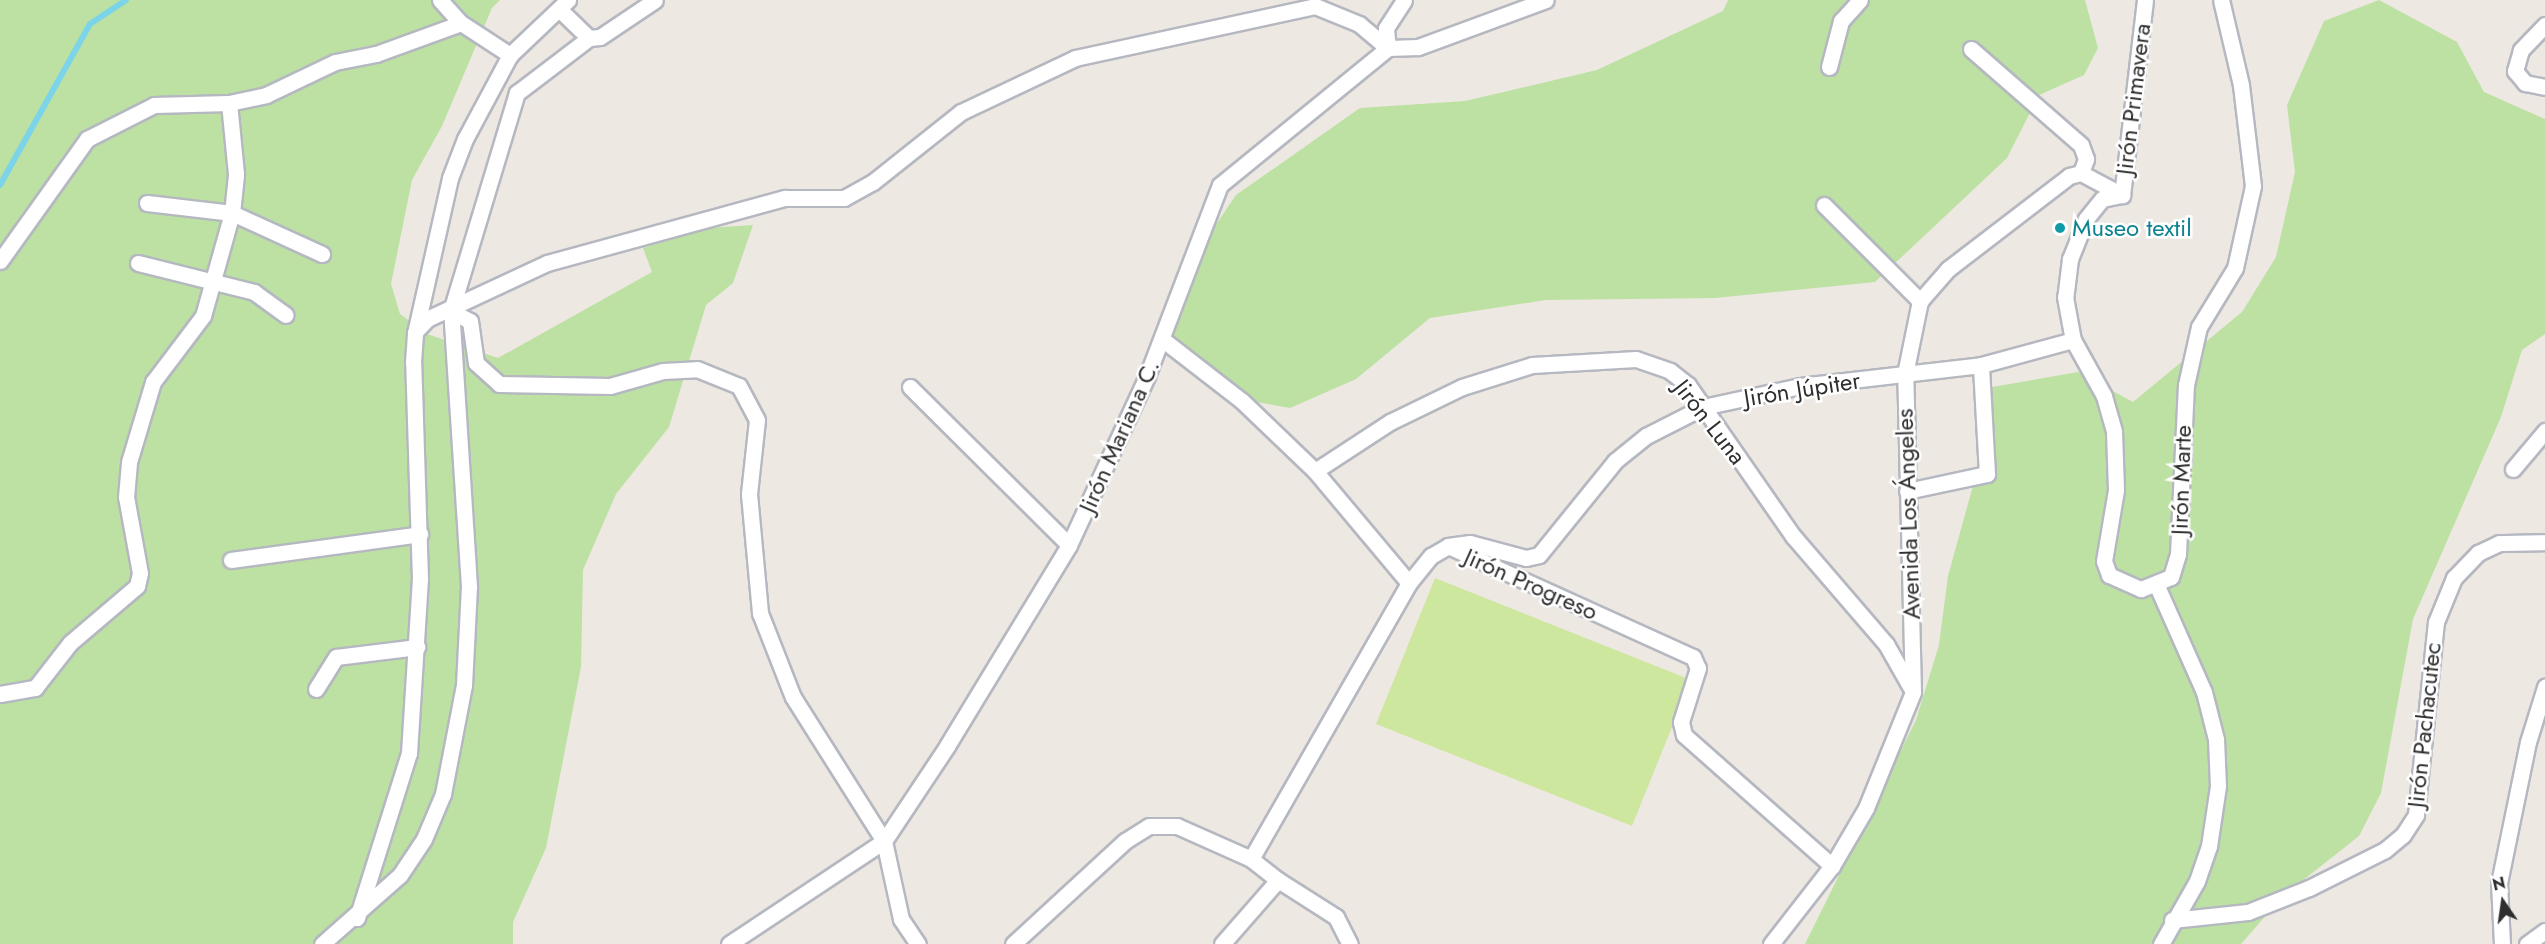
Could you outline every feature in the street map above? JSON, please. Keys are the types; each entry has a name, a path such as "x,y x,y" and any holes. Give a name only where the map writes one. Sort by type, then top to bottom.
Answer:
{"street":[{"path":"440,0 461,23 510,55"},
{"path":"322,944 357,918 400,876 424,839 443,794 464,685 470,586 451,311 517,93 589,38 616,32 655,0"},
{"path":"1388,48 1386,28 1404,0"},
{"path":"415,332 427,319 451,311 547,263 784,198 829,199 856,192 961,112 1075,58 1315,3 1359,24 1388,48 1418,47 1546,0"},
{"path":"1829,67 1841,21 1860,0"},
{"name":"Jirón Primavera","path":"2145,0 2122,195 2112,194 2094,206 2070,259 2065,297 2073,340 2104,396 2114,432 2116,490 2104,546 2109,575 2141,589 2157,586"},
{"name":"Jirón Marte","path":"2157,586 2171,577 2178,555 2186,386 2199,327 2235,268 2253,186 2241,85 2221,0"},
{"path":"357,918 409,753 417,647 420,534 415,332 450,178 510,55 564,5 589,38"},
{"path":"0,261 87,139 154,105 229,103 461,23"},
{"path":"2545,25 2521,50 2515,71 2525,83 2545,87"},
{"name":"Jirón Mariana C.","path":"729,944 884,841 1069,545 1162,339 1220,185 1388,48"},
{"path":"1971,50 2081,145 2086,159 2081,173 2122,195"},
{"path":"0,694 35,688 70,644 137,586 140,573 126,497 129,462 153,382 203,316 212,277 232,213 236,174 229,103"},
{"name":"Avenida Los Ángeles","path":"1775,942 1832,866 1866,808 1913,692 1906,491 1905,374 1920,302 1948,269 2069,176 2081,173"},
{"path":"147,203 232,213 322,254"},
{"path":"1824,205 1920,302"},
{"path":"138,263 212,277 254,292 286,315"},
{"path":"451,311 470,321 476,363 499,384 610,386 663,371 697,369 739,386 757,420 749,494 760,613 793,698 884,841 901,919 918,944"},
{"path":"1162,339 1242,401 1316,471 1409,583"},
{"name":"Jirón Júpiter","path":"1448,546 1470,543 1526,558 1539,555 1615,461 1646,436 1703,407 1800,386 1981,365 2073,340"},
{"name":"Jirón Luna","path":"1316,471 1390,422 1462,387 1532,365 1636,359 1670,371 1703,407 1793,536 1886,644 1913,692"},
{"path":"1906,491 1988,474 1981,365"},
{"path":"910,387 1069,545"},
{"path":"2513,469 2545,432"},
{"path":"231,560 420,534"},
{"name":"Jirón Pachacutec","path":"2172,920 2248,912 2319,884 2403,835 2416,815 2436,622 2454,578 2478,553 2499,543 2544,538"},
{"name":"Jirón Progreso","path":"1251,859 1409,583 1431,556 1448,546 1693,657 1698,668 1681,723 1684,735 1832,866"},
{"path":"2157,586 2204,692 2217,763 2209,846 2197,881 2172,920 2161,944"},
{"path":"316,689 336,657 417,647"},
{"path":"2502,944 2499,883 2528,742 2545,687"},
{"path":"1012,944 1125,841 1149,826 1177,826 1251,859 1278,880 1335,917 1350,944"},
{"path":"1222,944 1278,880"},
{"path":"2527,944 2545,931"}],"green space":[{"path":"0,0 500,0 492,8 442,126 412,180 391,284 400,314 427,334 498,358 652,272 643,248 709,228 753,225 733,283 706,305 669,427 616,494 583,570 581,667 546,848 513,922 513,944 0,944"},
{"path":"1728,0 2085,0 2098,48 2084,75 2039,95 2007,158 1875,282 1715,298 1546,300 1430,318 1356,379 1290,408 1239,399 1172,349 1183,273 1236,195 1360,108 1465,101 1597,70 1723,11"},
{"path":"2379,0 2457,42 2484,92 2545,119 2545,334 2522,350 2501,417 2413,619 2381,793 2359,836 2283,896 2241,944 1805,944 1916,720 1939,645 1948,576 1979,464 1981,389 2078,372 2133,402 2242,312 2276,257 2295,172 2287,105 2324,21"},
{"path":"1435,578 1691,680 1632,826 1376,724"}],"waterway":[{"path":"0,185 90,24 126,0"}],"place":[{"name":"Museo textil","path":"2060,228"}]}
